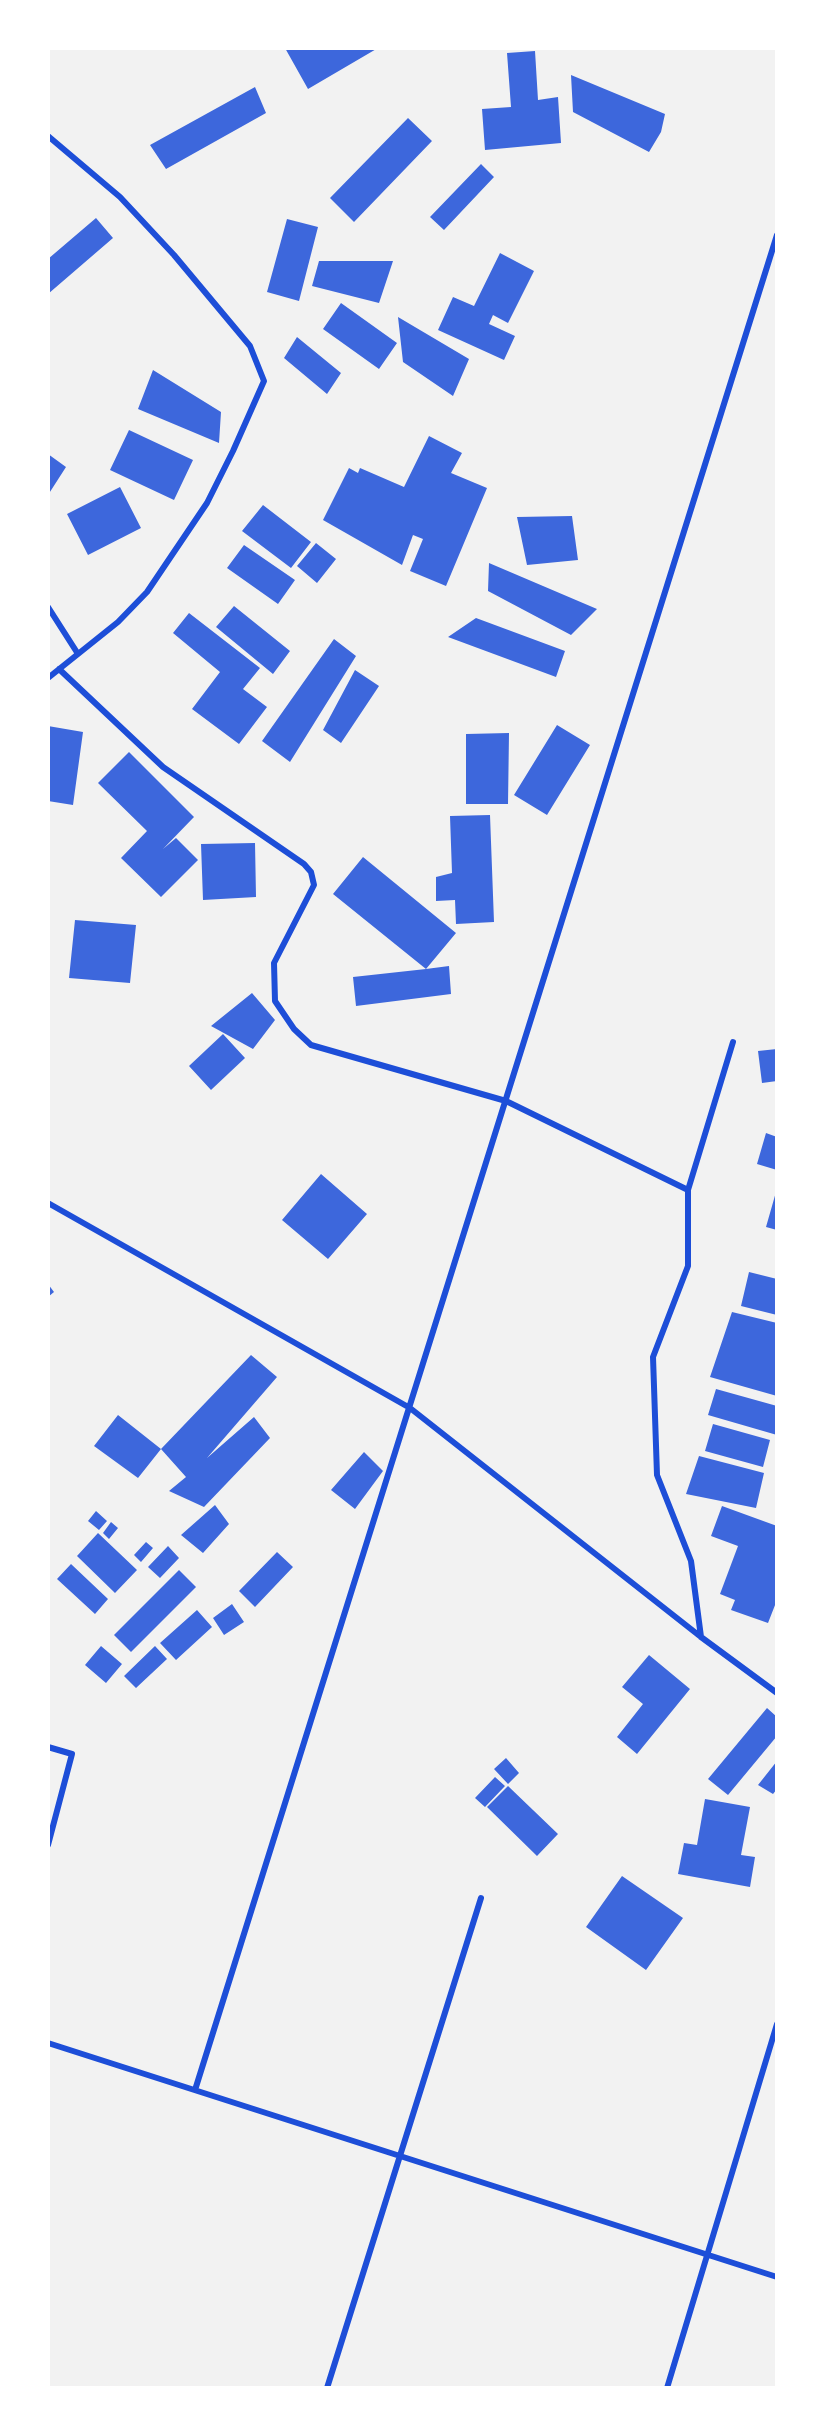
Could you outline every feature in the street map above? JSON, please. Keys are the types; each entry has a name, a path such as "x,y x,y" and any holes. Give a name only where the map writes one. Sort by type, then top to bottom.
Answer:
{"street":[{"path":"48,136 120,197 174,255 250,346 264,381 207,503 147,592 118,622 48,678"},
{"path":"195,2090 777,235"},
{"path":"48,607 78,654"},
{"path":"59,669 163,767 304,864 311,872 314,885 274,963 275,1001 294,1029 311,1045 506,1101 688,1190"},
{"path":"701,1637 691,1561 657,1475 653,1357 688,1266 688,1190 733,1042"},
{"path":"48,1203 410,1408 701,1637 777,1693"},
{"path":"48,1747 72,1754 48,1845"},
{"path":"327,2388 481,1898"},
{"path":"667,2388 777,2024"},
{"path":"48,2043 777,2277"}],"building":[{"path":"285,48 378,48 308,89"},
{"path":"535,51 538,100 558,97 561,143 485,150 482,109 511,107 507,53"},
{"path":"571,75 665,114 661,132 649,152 573,112"},
{"path":"255,87 266,113 166,169 150,145"},
{"path":"408,118 432,141 354,222 330,198"},
{"path":"481,164 494,177 444,230 430,217"},
{"path":"96,218 113,238 48,294 48,259"},
{"path":"287,219 318,227 299,301 267,292"},
{"path":"500,253 534,271 508,323 493,315 489,324 515,336 504,360 438,330 453,297 474,306"},
{"path":"319,261 393,261 379,303 312,286"},
{"path":"341,303 397,343 379,369 323,329"},
{"path":"398,317 469,359 453,396 403,362"},
{"path":"297,337 341,373 327,394 284,358"},
{"path":"153,370 221,412 219,443 138,409"},
{"path":"129,430 193,460 174,500 110,470"},
{"path":"429,436 462,453 451,473 487,488 446,586 410,571 423,539 413,535 402,565 323,520 349,468 358,473 360,468 404,487"},
{"path":"48,454 66,467 48,495"},
{"path":"120,487 141,528 88,555 67,514"},
{"path":"263,505 311,542 291,568 242,531"},
{"path":"572,516 578,560 527,565 517,517"},
{"path":"316,543 336,559 317,583 297,566"},
{"path":"244,545 295,580 278,604 227,568"},
{"path":"489,563 597,609 571,635 488,591"},
{"path":"234,606 290,651 273,674 216,627"},
{"path":"189,613 260,668 243,689 267,707 239,744 192,709 220,672 173,633"},
{"path":"476,618 565,651 556,677 448,637"},
{"path":"334,639 356,656 290,762 262,741"},
{"path":"355,670 379,686 341,743 323,730"},
{"path":"557,725 590,745 547,815 514,795"},
{"path":"48,726 83,732 73,805 48,801"},
{"path":"509,733 508,804 466,804 466,734"},
{"path":"129,752 194,817 163,849 176,838 198,860 161,897 121,858 147,831 98,783"},
{"path":"490,815 494,922 456,924 455,900 436,901 436,877 452,873 450,816"},
{"path":"255,843 256,897 203,900 201,844"},
{"path":"363,857 456,933 426,969 333,894"},
{"path":"75,920 136,925 130,983 69,978"},
{"path":"449,966 451,994 356,1006 353,977"},
{"path":"252,993 275,1020 253,1049 211,1026"},
{"path":"223,1034 245,1058 211,1090 189,1066"},
{"path":"777,1049 777,1081 762,1083 758,1051"},
{"path":"766,1133 777,1137 777,1170 757,1164"},
{"path":"321,1174 367,1214 328,1259 282,1220"},
{"path":"777,1192 777,1230 766,1227"},
{"path":"749,1272 777,1279 777,1315 741,1306"},
{"path":"48,1284 54,1292 48,1297"},
{"path":"732,1312 777,1323 777,1396 710,1377"},
{"path":"251,1355 277,1377 207,1458 254,1417 270,1438 204,1507 169,1491 186,1477 161,1449"},
{"path":"716,1389 777,1406 777,1435 708,1415"},
{"path":"118,1415 161,1449 138,1478 94,1446"},
{"path":"713,1424 770,1440 763,1467 705,1451"},
{"path":"364,1452 383,1471 355,1509 331,1490"},
{"path":"699,1456 764,1473 756,1508 686,1494"},
{"path":"215,1505 229,1524 203,1553 181,1535"},
{"path":"722,1506 777,1526 777,1600 768,1623 731,1610 735,1600 720,1594 738,1546 711,1536"},
{"path":"96,1511 107,1521 99,1530 88,1521"},
{"path":"111,1522 118,1528 109,1539 103,1533"},
{"path":"98,1533 137,1570 115,1593 77,1556"},
{"path":"146,1542 153,1548 141,1562 134,1555"},
{"path":"168,1546 179,1558 160,1578 148,1567"},
{"path":"277,1552 293,1567 255,1607 239,1591"},
{"path":"71,1564 108,1599 95,1614 57,1579"},
{"path":"179,1570 196,1587 131,1652 114,1635"},
{"path":"232,1604 244,1622 224,1635 213,1618"},
{"path":"197,1610 212,1627 176,1660 160,1643"},
{"path":"101,1646 122,1664 106,1683 85,1665"},
{"path":"155,1646 167,1659 136,1688 124,1676"},
{"path":"649,1655 690,1689 637,1754 617,1737 643,1704 622,1687"},
{"path":"767,1708 777,1717 777,1736 728,1795 708,1779"},
{"path":"506,1758 519,1773 508,1784 494,1769"},
{"path":"777,1761 777,1789 773,1794 758,1785"},
{"path":"495,1777 505,1786 485,1807 475,1798"},
{"path":"508,1786 558,1834 537,1856 487,1807"},
{"path":"705,1799 750,1807 741,1855 755,1857 750,1887 678,1874 684,1843 697,1845"},
{"path":"622,1876 683,1918 646,1970 586,1927"}]}
